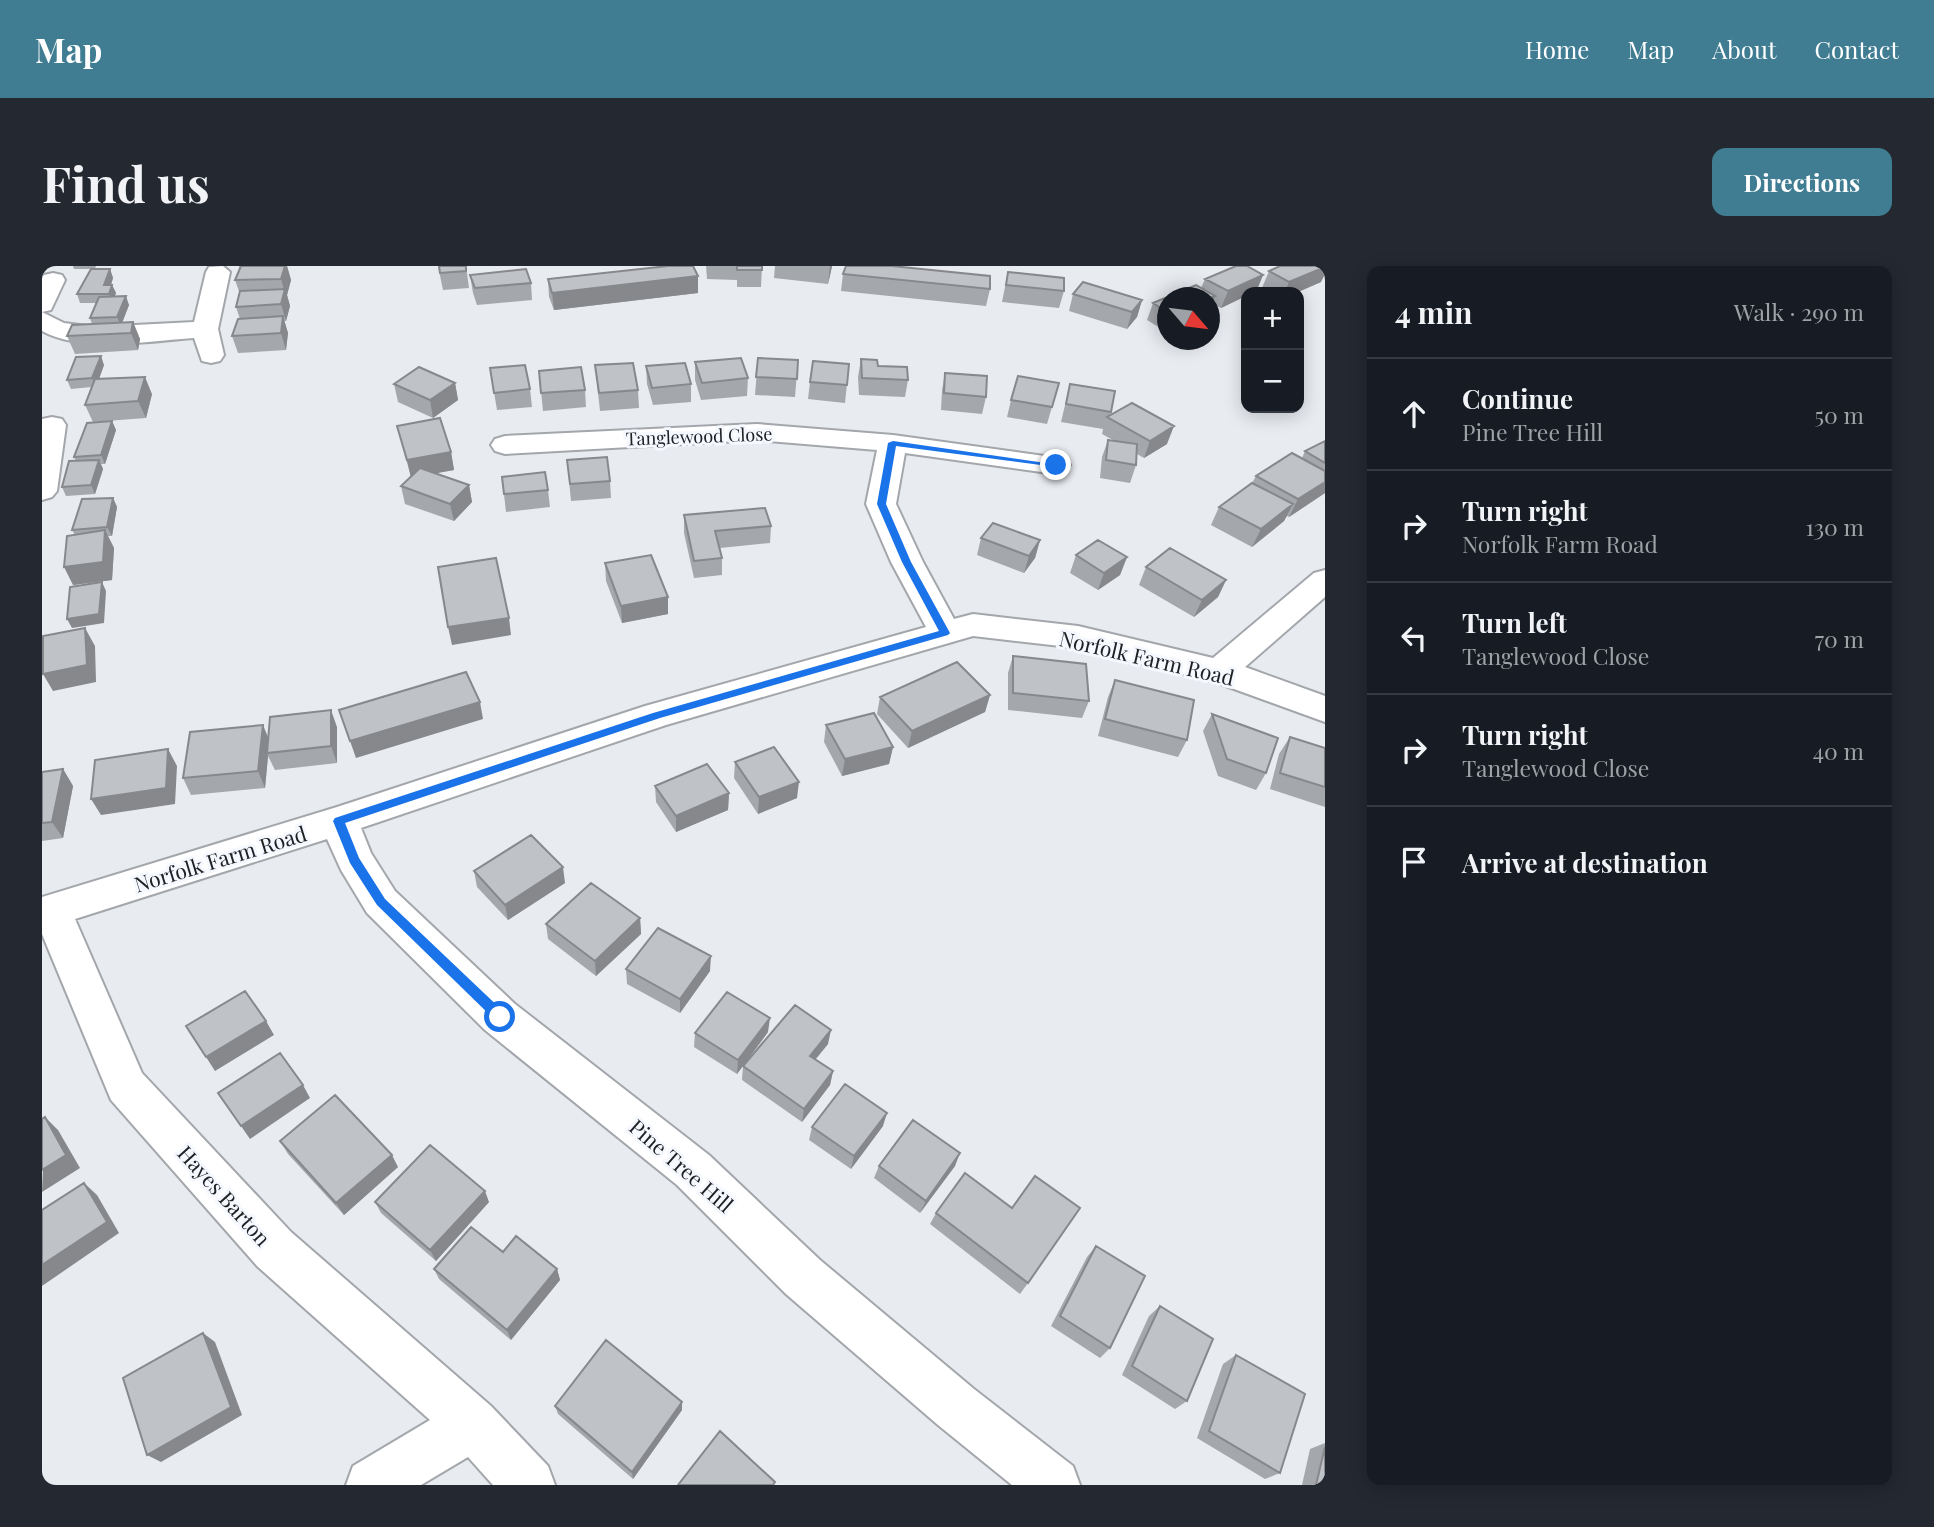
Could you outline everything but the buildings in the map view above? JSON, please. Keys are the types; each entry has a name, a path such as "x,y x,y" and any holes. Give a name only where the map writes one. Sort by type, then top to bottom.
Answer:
{"street":[{"path":"211,355 205,330 218,272"},
{"path":"42,305 53,280"},
{"path":"54,358 53,327 78,336 205,330"},
{"path":"42,427 52,425 42,491"},
{"name":"Tanglewood Close","path":"505,444 757,432 893,443 1056,465"},
{"path":"893,443 881,504 906,562 945,633"},
{"path":"1219,671 1325,580"},
{"name":"Norfolk Farm Road","path":"47,911 339,821 657,715 973,625 1077,637 1219,671 1325,709"},
{"name":"Pine Tree Hill","path":"339,821 354,859 381,902 500,1017 693,1170 803,1277 1054,1485"},
{"name":"Hayes Barton","path":"47,911 127,1086 274,1249 473,1424 529,1485"},
{"path":"372,1485 473,1424"}],"route":[{"path":"500,1017 381,902 354,859 339,821 657,715 945,633 906,562 881,504 893,443 1056,465"}]}
